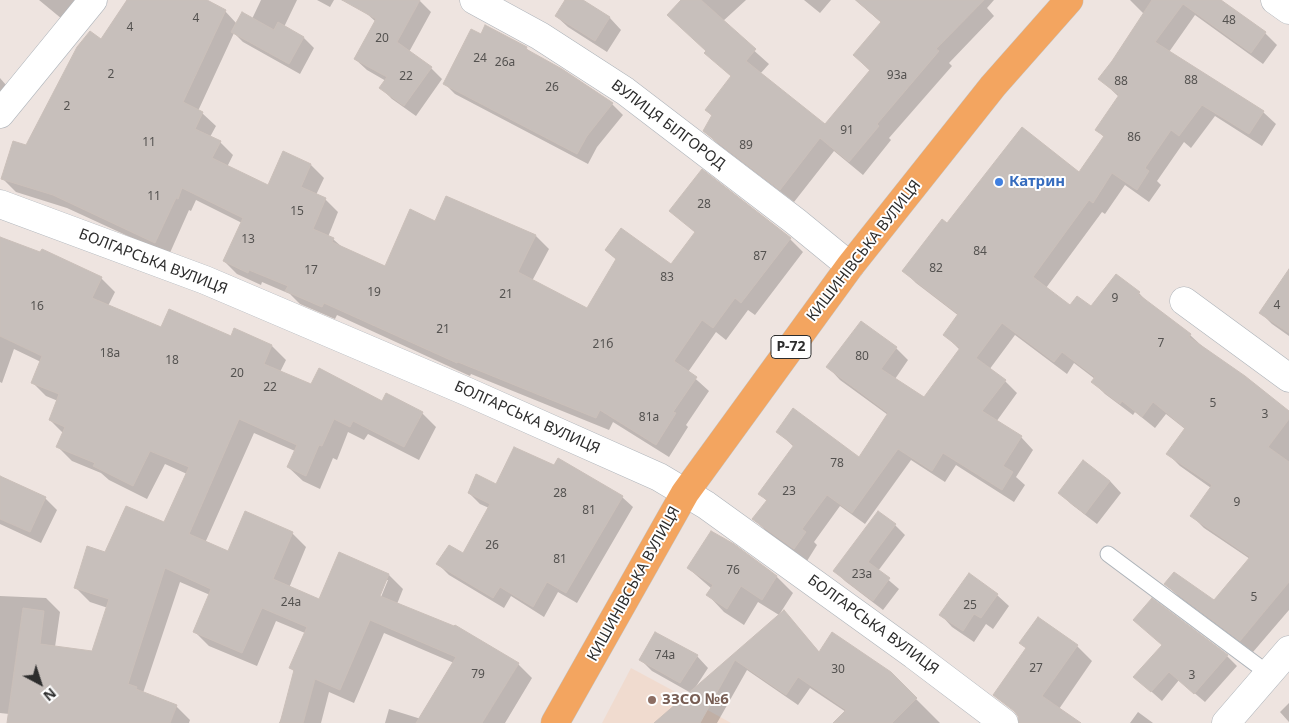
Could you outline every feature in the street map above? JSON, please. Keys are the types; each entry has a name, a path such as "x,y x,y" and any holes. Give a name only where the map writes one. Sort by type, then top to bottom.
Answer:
{"main road":[{"name":"КИШИНІВСЬКА ВУЛИЦЯ","path":"555,723 685,492 850,266 993,86 1069,0"}],"street":[{"path":"0,114 93,0"},
{"name":"ВУЛИЦЯ БІЛГОРОД","path":"474,0 540,36 625,91 795,221 850,266"},
{"path":"1275,0 1289,10"},
{"name":"БОЛГАРСЬКА ВУЛИЦЯ","path":"0,204 204,280 477,396 659,477 706,505 914,654 1004,723"},
{"path":"1184,301 1289,378"},
{"path":"1226,723 1289,650"}],"lane":[{"path":"1108,554 1269,674"}],"shaded area":[{"name":"ЗЗСО №6","path":"631,668 670,689 731,723 602,723"}],"building":[{"path":"127,0 207,0 226,10 183,102 203,112 195,129 221,141 212,158 268,185 283,151 311,164 301,187 326,198 313,229 334,238 332,242 385,266 410,209 435,221 446,196 536,235 518,272 587,308 616,259 605,250 621,228 671,264 695,232 669,211 702,169 791,238 741,303 735,298 713,328 702,320 674,361 697,377 673,412 676,413 656,445 600,410 596,418 457,363 324,303 322,307 285,291 288,286 249,270 248,273 223,261 243,218 182,188 155,243 53,195 1,179 13,141 26,145 77,47 90,31 101,39"},
{"path":"342,0 420,0 397,42 432,67 404,106 379,88 387,77 354,59 376,19"},
{"path":"565,0 583,0 610,17 595,41 555,16"},
{"path":"681,0 701,0 756,49 746,61 825,124 870,70 853,55 881,22 856,0 984,0 936,49 939,51 877,124 879,126 849,162 820,138 780,190 703,131 712,115 705,110 731,76 704,53 706,51 667,15"},
{"path":"1152,0 1221,0 1266,32 1251,53 1183,4 1155,42 1264,111 1249,134 1202,105 1179,136 1171,130 1145,168 1149,171 1137,190 1112,173 1093,203 1089,200 1033,277 1070,305 1077,296 1091,306 1116,274 1140,292 1138,294 1191,334 1189,337 1245,376 1289,411 1289,419 1268,447 1289,462 1289,582 1240,641 1164,584 1174,572 1214,600 1250,557 1190,516 1212,485 1166,454 1185,428 1153,402 1142,417 1122,401 1120,404 1091,382 1095,377 1062,352 1054,362 1002,323 976,358 1006,380 982,411 1022,436 1003,466 1013,472 1002,490 943,453 932,471 898,449 852,513 827,495 802,529 806,532 794,549 752,519 767,500 758,494 794,445 776,432 793,408 859,457 888,413 826,367 861,321 897,347 881,369 924,397 960,348 943,335 958,314 902,271 942,219 947,223 1022,127 1079,172 1104,136 1095,130 1119,95 1098,79"},
{"path":"242,12 274,30 278,22 304,37 289,64 231,32"},
{"path":"485,25 527,47 526,49 562,69 613,103 587,136 577,154 443,84 471,29 481,34"},
{"path":"0,237 40,252 42,249 102,277 92,298 161,327 169,309 231,336 234,328 272,345 264,364 311,384 319,368 382,401 386,393 423,412 404,447 353,421 350,427 334,419 322,446 319,445 306,476 287,467 297,445 239,419 189,534 228,551 245,511 293,532 273,579 319,599 339,552 389,574 380,596 455,625 519,663 482,723 416,723 456,657 370,620 340,690 315,679 303,723 280,723 294,670 289,668 307,627 262,608 242,653 193,632 211,589 165,568 128,684 177,705 170,723 7,723 23,608 44,611 40,644 92,651 109,599 74,588 87,546 105,552 126,506 164,522 189,467 150,451 133,486 93,466 95,463 56,447 65,427 49,420 59,394 31,383 42,356 0,336"},
{"path":"1289,269 1289,333 1259,313"},
{"path":"514,447 554,465 558,458 623,496 566,593 547,582 533,607 500,587 493,598 436,564 449,545 463,553 490,504 468,493 476,474 496,484"},
{"path":"1083,460 1110,481 1085,514 1058,493"},
{"path":"0,476 46,497 30,532 0,519"},
{"path":"878,511 896,524 868,562 890,578 873,601 833,571"},
{"path":"711,531 734,544 777,576 762,600 741,586 727,609 706,595 713,585 687,568"},
{"path":"969,573 998,594 981,618 974,614 963,631 939,615"},
{"path":"1152,598 1228,655 1194,694 1169,672 1151,692 1133,677 1162,645 1133,620"},
{"path":"784,610 819,652 832,632 891,672 917,698 892,723 833,723 846,710 798,677 786,695 735,660 700,723 654,723"},
{"path":"1038,617 1078,645 1042,696 1081,723 1019,723 1018,716 1014,711 993,695 1026,648 1019,643"},
{"path":"655,632 698,655 680,683 639,660"}],"place":[{"name":"Катрин","path":"999,182"},
{"name":"ЗЗСО №6","path":"652,700"}]}
